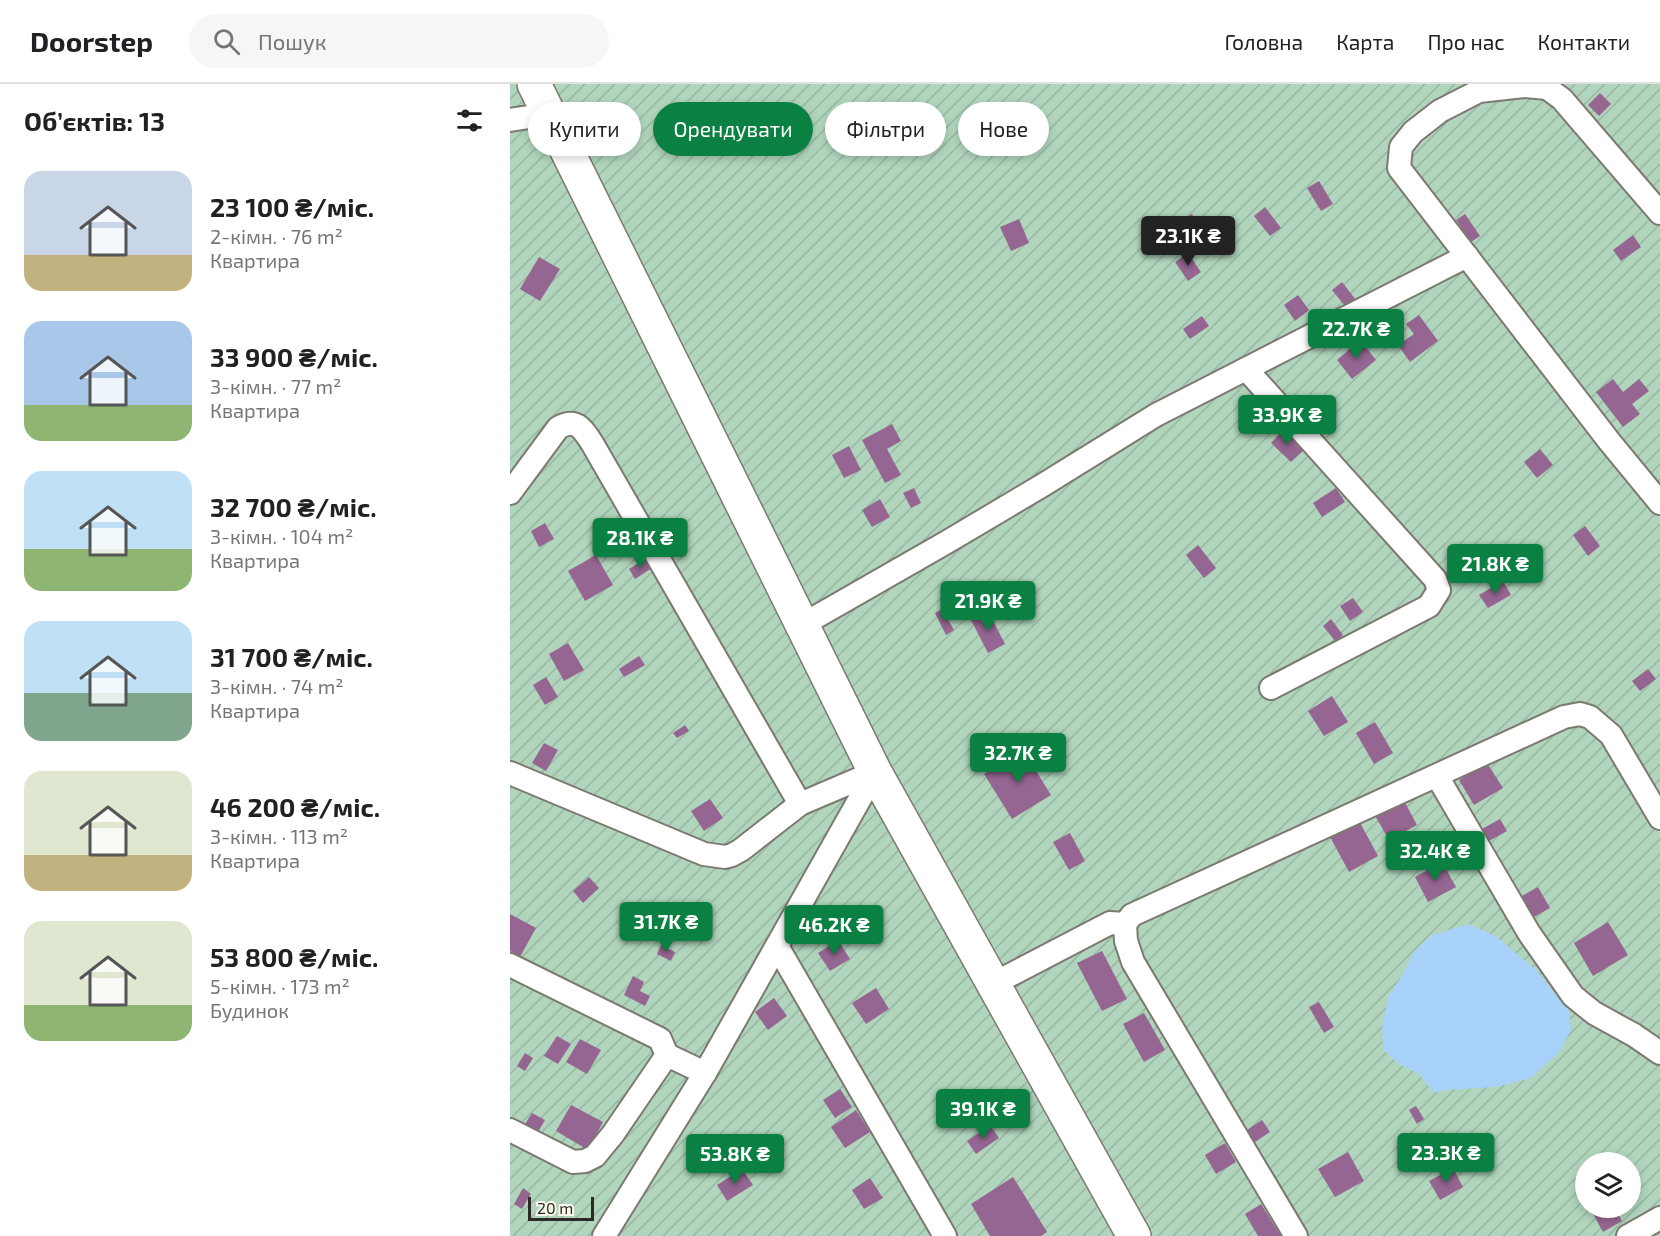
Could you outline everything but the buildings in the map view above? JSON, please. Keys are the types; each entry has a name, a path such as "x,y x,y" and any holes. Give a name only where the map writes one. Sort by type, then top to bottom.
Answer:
{"street":[{"path":"534,84 543,102"},
{"path":"1660,213 1562,99 1547,88 1524,86 1479,91 1440,111 1413,132 1401,147 1399,168 1601,432 1660,503"},
{"path":"510,120 528,117"},
{"path":"570,156 875,772 1134,1236"},
{"path":"802,625 957,537 1156,415 1467,256"},
{"path":"1246,369 1435,579 1439,590 1429,606 1271,688"},
{"path":"510,493 558,428 567,423 573,423 582,429 800,804"},
{"path":"1296,1236 1133,962 1126,941 1125,924 1132,915 1564,717 1580,714 1590,717 1611,735 1660,818"},
{"path":"510,773 705,854 724,857 741,850 800,804 875,772"},
{"path":"604,1236 705,1074 875,772"},
{"path":"1437,776 1529,933 1573,996 1594,1013 1634,1035 1660,1053"},
{"path":"993,984 1110,923 1125,924"},
{"path":"777,946 945,1236"},
{"path":"510,965 660,1039 667,1055 705,1074"},
{"path":"510,1130 573,1162 585,1161 596,1156 667,1055"},
{"path":"1628,1236 1660,1218"}],"green space":[{"path":"510,84 1660,84 1660,1236 510,1236"}],"water":[{"path":"1468,924 1495,936 1537,971 1569,1011 1571,1030 1559,1052 1531,1078 1495,1087 1445,1090 1434,1093 1419,1074 1397,1063 1384,1050 1382,1029 1388,998 1412,955 1430,936"}]}
